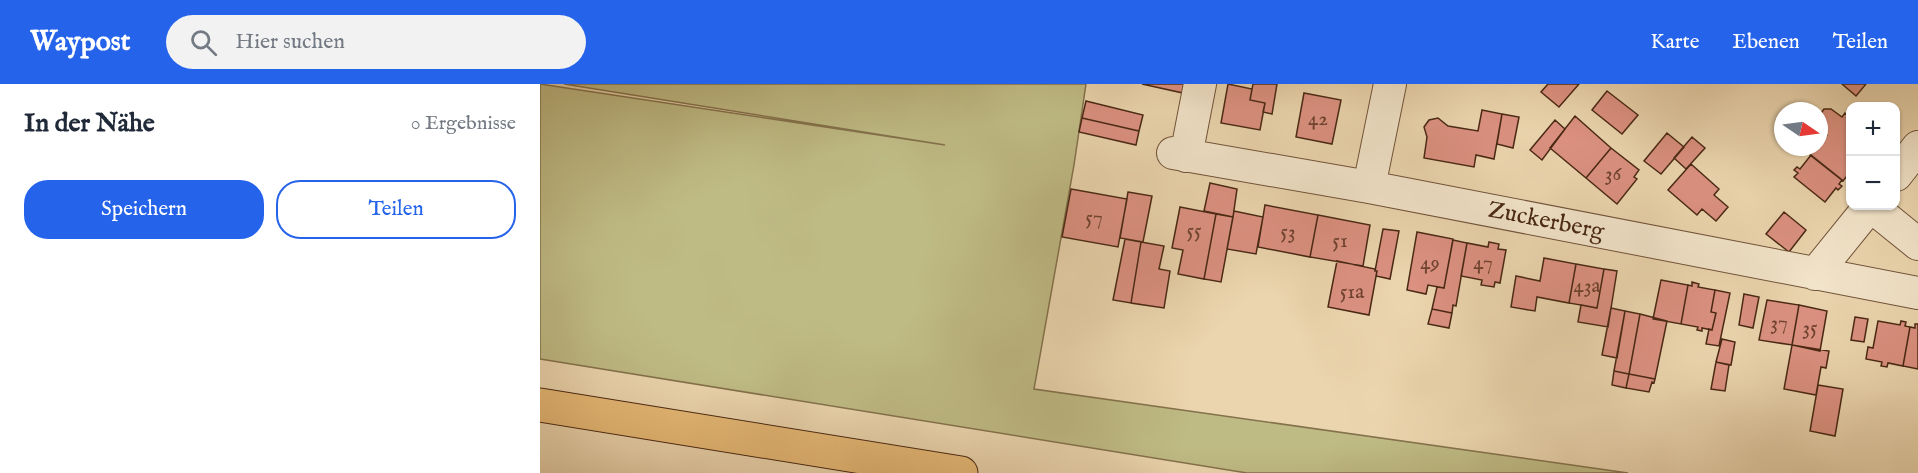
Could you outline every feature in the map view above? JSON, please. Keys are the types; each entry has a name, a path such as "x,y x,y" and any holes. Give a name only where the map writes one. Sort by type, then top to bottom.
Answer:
{"highway":[{"path":"540,405 961,473"}],"street":[{"name":"Zuckerberg","path":"1200,84 1180,154 1369,187 1918,293"},
{"path":"1369,187 1390,84"},
{"path":"1900,170 1918,147"},
{"path":"1815,274 1868,210"},
{"path":"1876,210 1918,244"}],"shaded area":[{"path":"540,84 945,145 564,84 1086,84 1034,389 1628,473 1247,473 540,359"}],"building":[{"path":"1142,84 1185,84 1183,93"},
{"path":"1228,84 1252,89 1250,100 1265,103 1260,130 1221,123"},
{"path":"1253,84 1277,84 1272,114 1263,112 1265,103 1250,100"},
{"path":"1548,84 1579,84 1559,107 1541,92"},
{"path":"1842,84 1866,84 1856,96"},
{"path":"1607,91 1638,115 1622,134 1592,110"},
{"path":"1304,93 1341,100 1332,144 1296,137"},
{"path":"1086,101 1143,115 1139,131 1082,118"},
{"path":"1828,109 1842,117 1846,114 1846,177 1843,181 1811,156 1828,156"},
{"path":"1482,110 1502,114 1494,159 1476,155 1474,167 1424,158 1427,137 1424,127 1429,120 1438,118 1448,126 1478,131"},
{"path":"1502,114 1519,117 1513,148 1497,144"},
{"path":"1575,116 1611,148 1586,178 1550,148"},
{"path":"1082,118 1139,131 1136,145 1079,132"},
{"path":"1555,120 1565,129 1542,160 1530,150"},
{"path":"1667,133 1684,147 1661,174 1644,161"},
{"path":"1692,137 1705,148 1686,169 1674,158"},
{"path":"1611,148 1639,170 1634,177 1637,179 1617,204 1586,178"},
{"path":"1812,156 1842,180 1839,184 1842,186 1838,190 1836,188 1825,202 1794,177 1798,173 1794,170 1797,167 1800,169"},
{"path":"1691,164 1719,189 1714,195 1728,207 1716,221 1702,209 1697,215 1668,190"},
{"path":"1210,183 1237,189 1233,217 1204,211"},
{"path":"1071,189 1127,199 1118,247 1062,237"},
{"path":"1128,192 1152,196 1143,242 1120,238"},
{"path":"1265,205 1318,215 1310,257 1258,247"},
{"path":"1180,207 1216,214 1204,279 1178,274 1183,250 1172,248"},
{"path":"1234,211 1263,217 1256,254 1227,249"},
{"path":"1784,212 1806,230 1789,252 1766,234"},
{"path":"1216,214 1233,217 1221,282 1204,279"},
{"path":"1318,215 1370,225 1363,266 1310,257"},
{"path":"1383,229 1399,231 1390,279 1376,276 1377,271 1375,271"},
{"path":"1417,232 1453,239 1444,288 1428,285 1426,294 1407,290"},
{"path":"1125,239 1141,242 1131,303 1113,300"},
{"path":"1453,240 1467,243 1456,306 1453,305 1452,313 1432,309 1437,287 1444,288"},
{"path":"1141,242 1164,246 1159,269 1170,271 1164,308 1131,303"},
{"path":"1489,242 1499,244 1498,249 1506,250 1500,283 1495,282 1494,287 1481,285 1482,280 1461,276 1467,243 1488,247"},
{"path":"1544,258 1576,264 1569,303 1537,297 1535,311 1511,307 1516,276 1540,281"},
{"path":"1337,261 1377,271 1369,315 1328,307"},
{"path":"1576,264 1604,269 1597,308 1569,303"},
{"path":"1604,269 1617,271 1608,327 1578,322 1581,305 1597,308"},
{"path":"1661,280 1688,285 1681,324 1653,319"},
{"path":"1692,282 1699,284 1698,287 1715,290 1711,312 1716,313 1712,330 1702,328 1702,331 1697,330 1698,327 1681,324 1688,285 1692,286"},
{"path":"1715,290 1730,293 1719,346 1706,344 1716,313 1711,312"},
{"path":"1744,294 1759,297 1753,328 1739,325"},
{"path":"1767,300 1799,305 1792,345 1759,340"},
{"path":"1799,305 1827,311 1820,351 1792,345"},
{"path":"1611,308 1625,311 1617,358 1602,355"},
{"path":"1432,309 1452,313 1449,328 1428,324"},
{"path":"1625,311 1640,314 1629,374 1614,371"},
{"path":"1640,314 1667,321 1655,379 1629,374"},
{"path":"1855,317 1868,319 1864,342 1851,340"},
{"path":"1878,321 1900,325 1901,321 1906,322 1905,326 1910,327 1903,366 1888,363 1887,367 1881,366 1882,362 1866,359 1868,347 1873,348"},
{"path":"1915,324 1918,324 1918,369 1903,366 1910,327 1915,328"},
{"path":"1722,339 1735,342 1731,365 1716,362"},
{"path":"1792,345 1829,351 1826,368 1821,367 1816,395 1784,389"},
{"path":"1716,362 1729,365 1725,391 1711,389"},
{"path":"1614,371 1629,374 1626,388 1612,385"},
{"path":"1629,374 1655,379 1649,392 1626,388"},
{"path":"1818,385 1843,389 1835,436 1810,431"}]}
